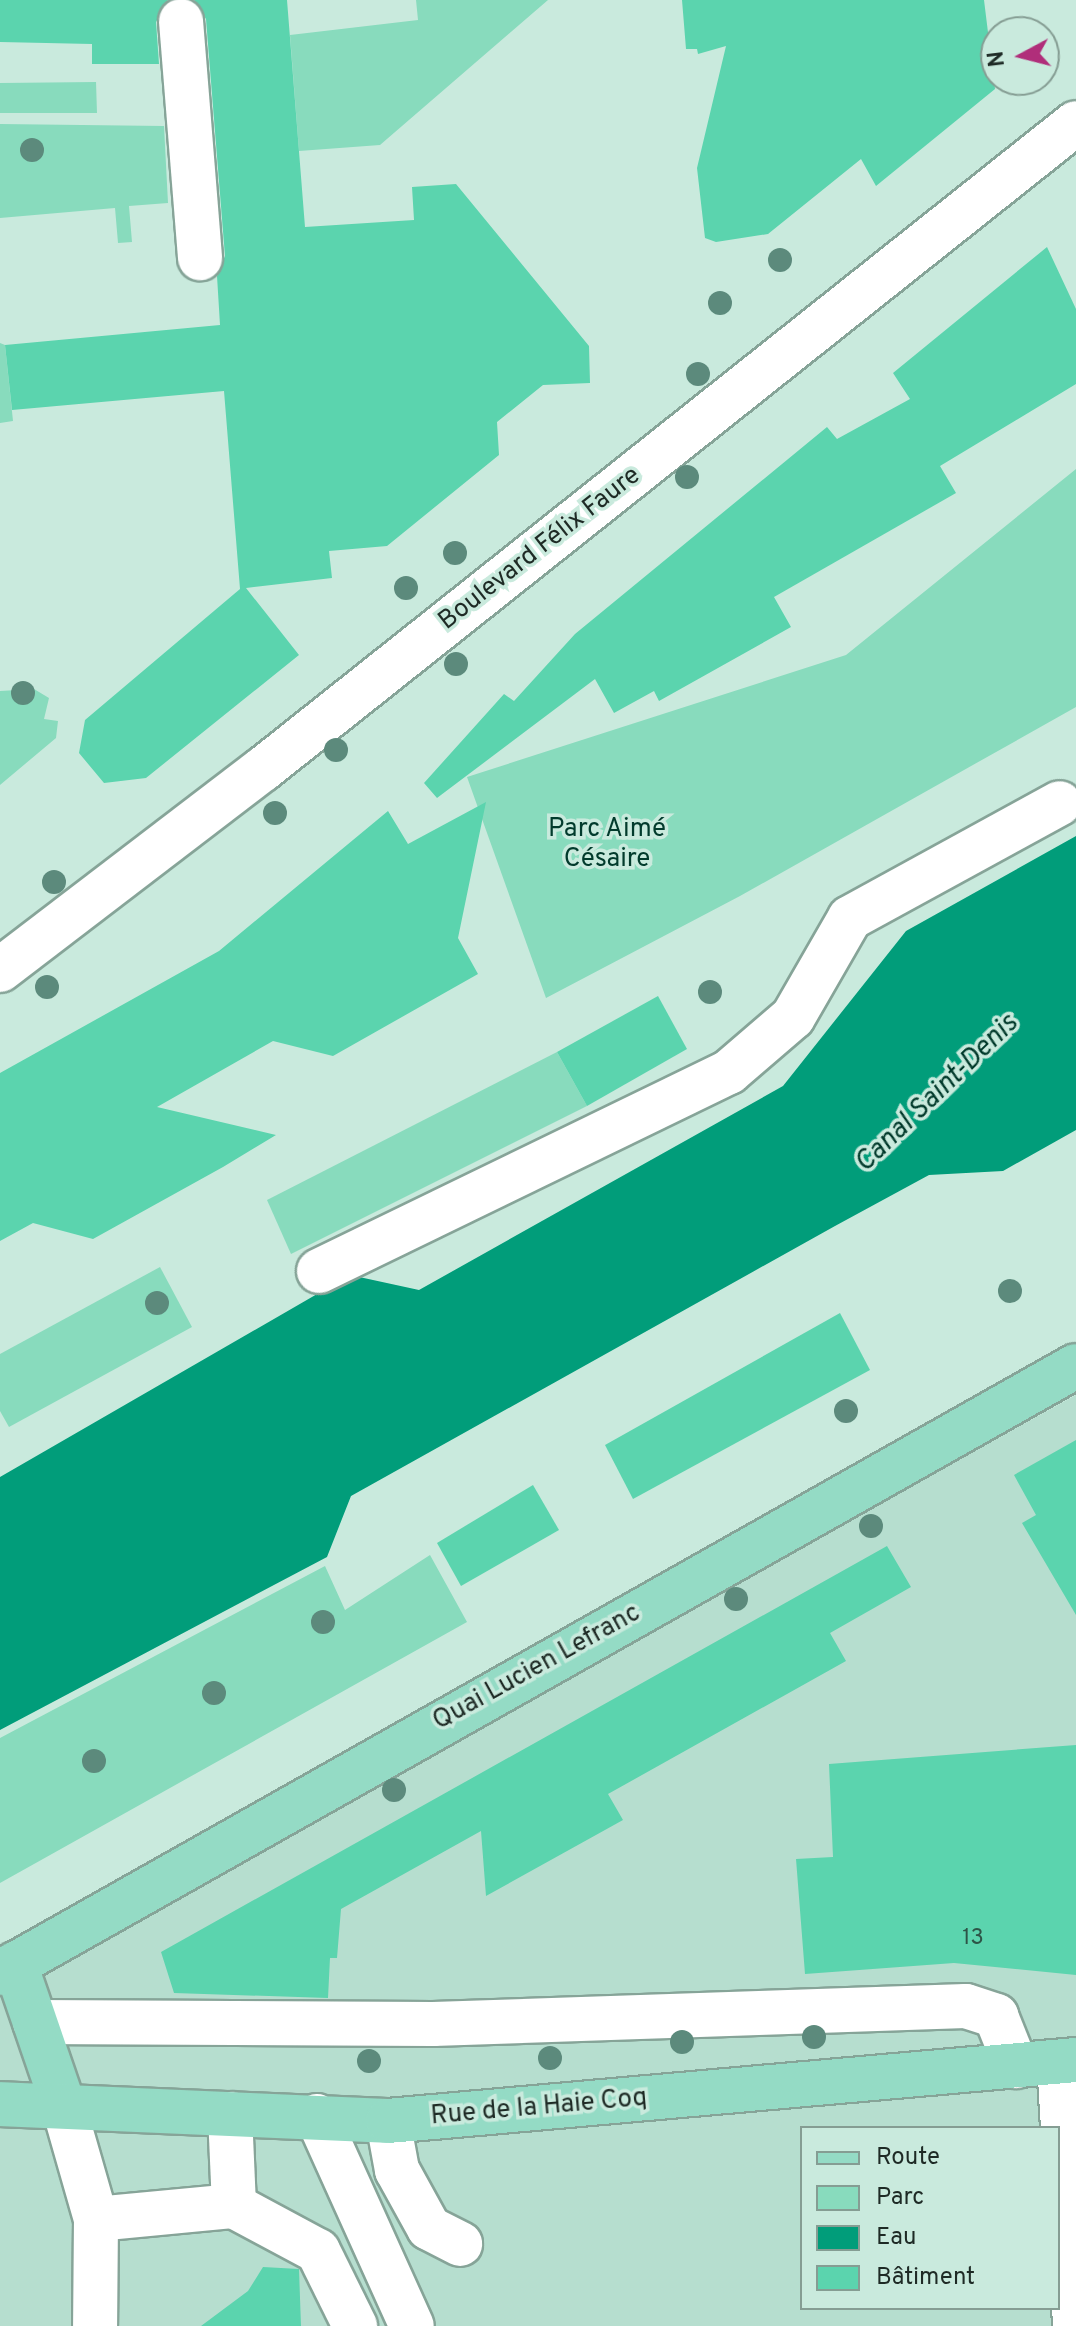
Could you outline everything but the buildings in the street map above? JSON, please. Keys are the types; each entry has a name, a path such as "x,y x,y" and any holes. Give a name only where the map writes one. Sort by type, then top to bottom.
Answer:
{"main road":[{"name":"Quai Lucien Lefranc","path":"8,1968 1076,1366"},
{"path":"8,1968 35,2022 63,2104"},
{"name":"Rue de la Haie Coq","path":"0,2104 63,2104 388,2121 1016,2066 1070,2069"}],"street":[{"path":"181,21 200,258"},
{"name":"Boulevard Félix Faure","path":"0,970 263,769 1076,123"},
{"path":"319,1271 729,1072 793,1017 850,918 1060,803"},
{"path":"35,2022 433,2024 966,2006 996,2016 1016,2066"},
{"path":"1070,2069 1075,2326"},
{"path":"63,2104 96,2219 95,2326"},
{"path":"230,2114 234,2206"},
{"path":"317,2116 412,2326"},
{"path":"388,2121 397,2170 429,2228 460,2244"},
{"path":"96,2219 234,2206 318,2251 355,2326"}],"shaded area":[{"path":"1076,1395 1076,2326 0,2326 0,1992"}],"green space":[{"path":"416,0 548,0 380,145 299,151 290,35 418,20"},
{"path":"96,82 97,113 0,113 0,83"},
{"path":"0,124 164,126 168,203 129,206 132,242 118,243 115,208 0,218"},
{"path":"0,343 5,345 13,421 0,423"},
{"name":"Parc Aimé Césaire","path":"1076,469 1076,707 740,896 546,998 467,777 846,655"},
{"path":"34,689 49,698 44,719 58,721 56,738 0,785 0,691"},
{"path":"557,1052 587,1106 291,1254 267,1200"},
{"path":"160,1267 192,1327 9,1427 0,1411 0,1354"},
{"path":"430,1555 467,1622 0,1883 0,1738 325,1566 345,1610"}],"water":[{"name":"Canal Saint-Denis","path":"1076,836 1076,1130 1003,1171 929,1175 835,1226 351,1496 327,1557 0,1730 0,1477 350,1275 419,1290 783,1086 906,931"}]}
